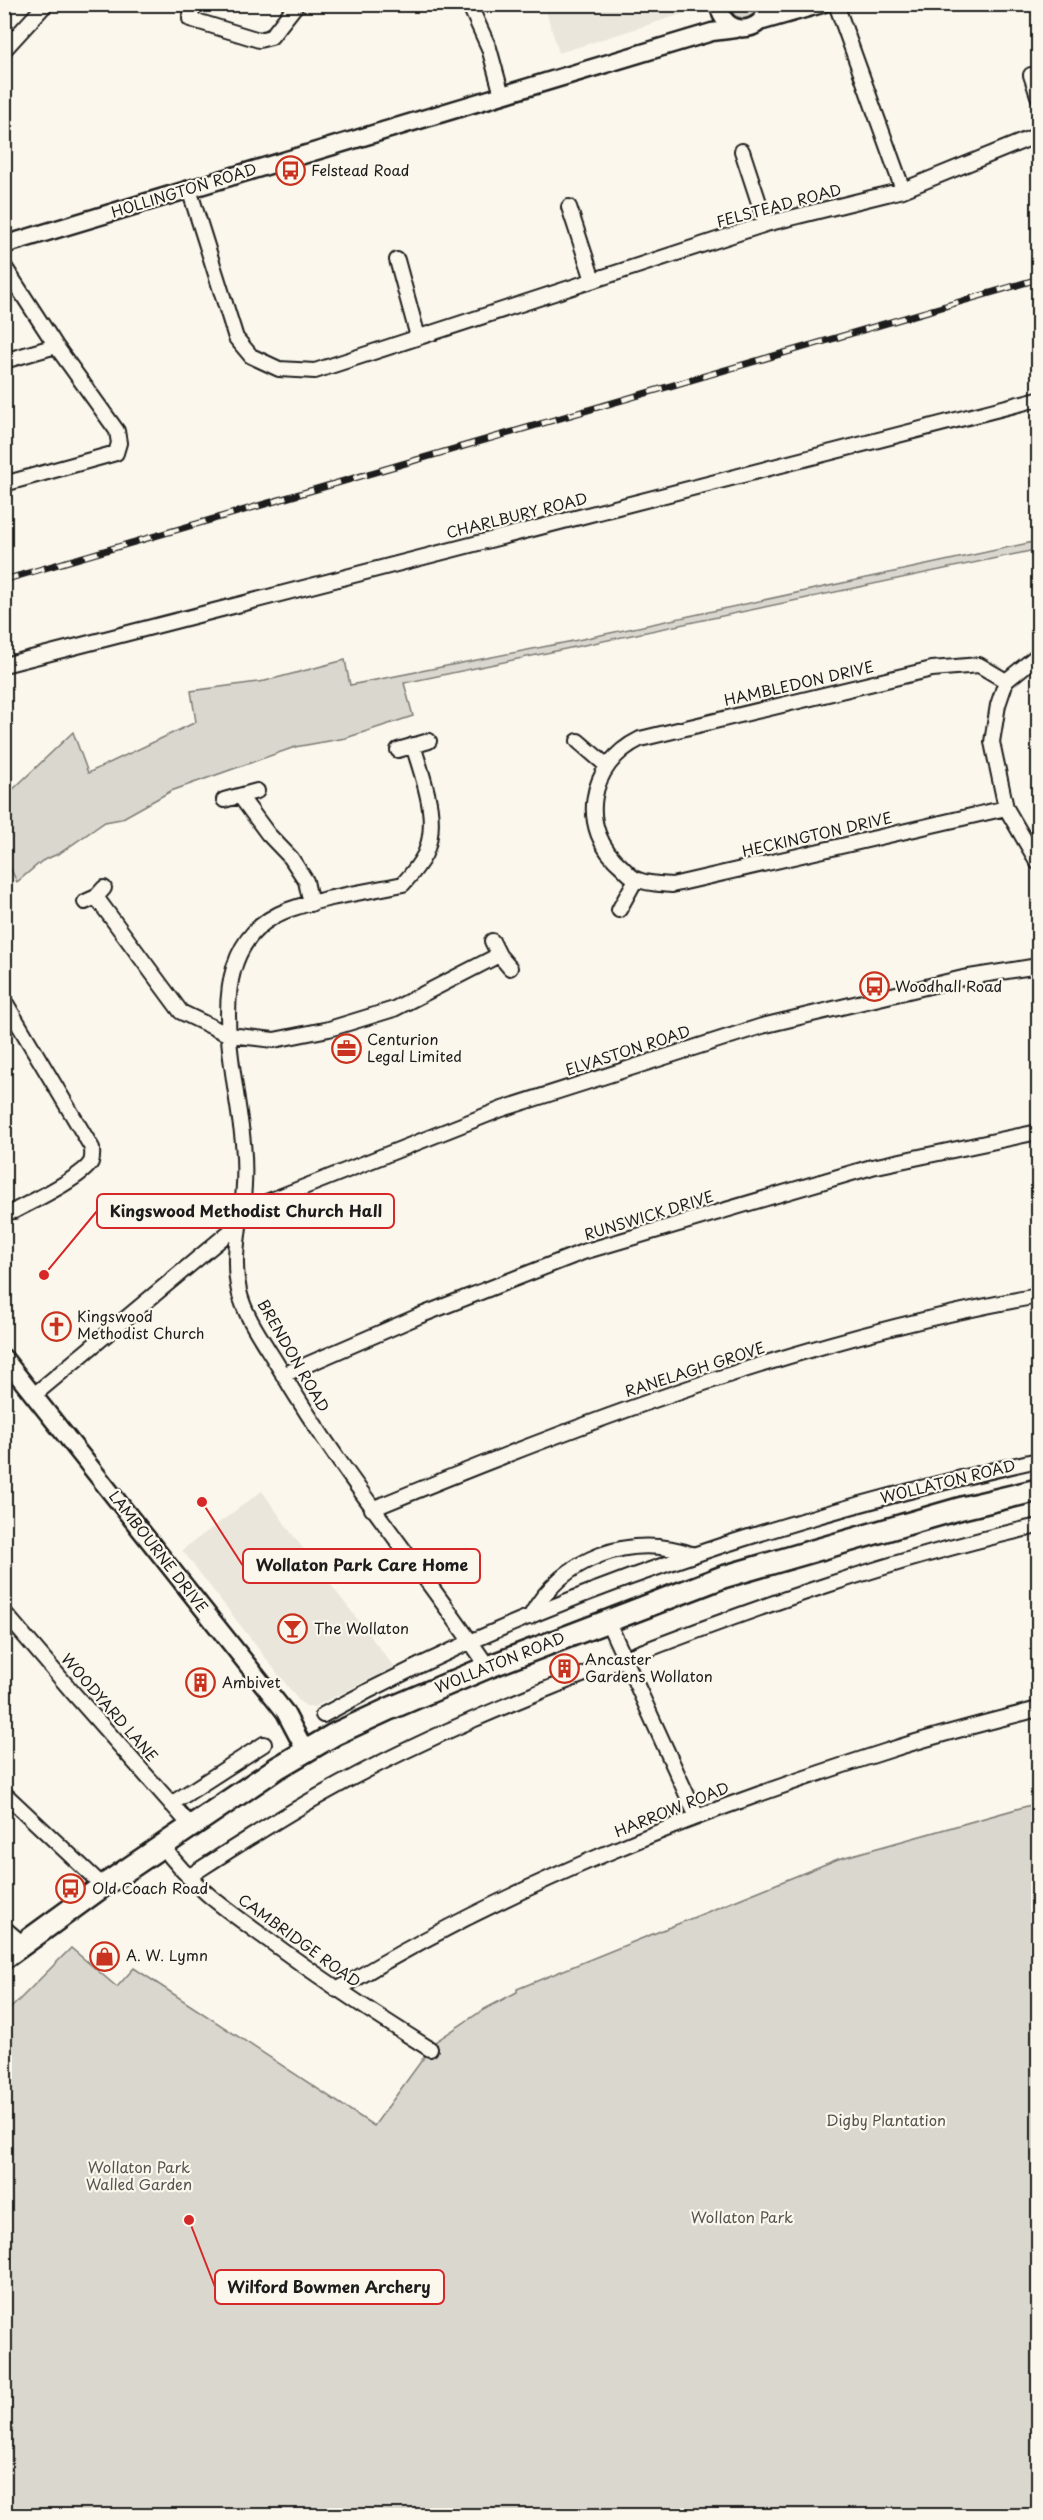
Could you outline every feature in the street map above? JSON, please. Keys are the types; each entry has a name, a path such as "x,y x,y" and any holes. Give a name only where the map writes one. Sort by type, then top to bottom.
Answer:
{"main road":[{"name":"WOLLATON ROAD","path":"12,1955 103,1886 162,1845 305,1750 344,1730 488,1667 735,1574 962,1508 1038,1490"}],"street":[{"path":"4,50 46,4"},
{"path":"194,4 190,19 259,40 271,37 297,4"},
{"path":"469,4 478,21 502,95"},
{"path":"763,21 768,12 768,4"},
{"path":"763,21 822,4"},
{"path":"836,4 903,190"},
{"path":"465,27 478,21"},
{"name":"HOLLINGTON ROAD","path":"4,245 502,95 723,21 751,28 763,21"},
{"path":"1031,75 1038,96"},
{"name":"FELSTEAD ROAD","path":"189,189 236,338 251,356 279,369 315,371 766,224 903,190 1038,135"},
{"path":"742,151 766,224"},
{"path":"569,207 593,280"},
{"path":"397,260 418,337"},
{"path":"4,266 56,346 117,431 119,443 116,453 4,484"},
{"path":"4,361 56,346"},
{"name":"CHARLBURY ROAD","path":"4,665 1038,399"},
{"path":"1038,655 1006,681 998,705 992,742 1005,808 1038,863"},
{"name":"HAMBLEDON DRIVE","path":"636,879 612,859 602,846 595,829 593,806 596,789 607,766 617,753 640,739 932,669 979,665 1006,681"},
{"path":"398,750 429,741"},
{"path":"578,741 607,766"},
{"name":"BRENDON ROAD","path":"413,745 431,819 425,854 411,875 403,884 311,903 286,911 260,927 242,950 231,975 227,1002 229,1035 242,1144 240,1218 235,1251 240,1294 250,1319 302,1409 488,1667"},
{"path":"224,800 257,791"},
{"path":"240,796 268,834 291,858 306,881 311,903"},
{"name":"HECKINGTON DRIVE","path":"636,879 654,883 681,884 1005,808"},
{"path":"619,910 636,879"},
{"path":"95,896 181,1012 229,1035 274,1040 329,1029 394,1009 499,955"},
{"path":"492,941 499,955 510,968"},
{"name":"ELVASTON ROAD","path":"34,1395 240,1218 502,1108 762,1026 963,978 1038,966"},
{"path":"4,1000 86,1139 93,1155 91,1162 81,1173 14,1211 4,1213"},
{"name":"RUNSWICK DRIVE","path":"283,1375 419,1316 583,1252 872,1167 1038,1132"},
{"name":"RANELAGH GROVE","path":"372,1509 516,1450 667,1394 889,1328 1038,1296"},
{"name":"LAMBOURNE DRIVE","path":"4,1358 285,1712 305,1750"},
{"name":"WOLLATON ROAD","path":"323,1715 376,1686 471,1642 530,1617 694,1555 852,1507 1038,1460"},
{"path":"188,1877 326,1792 389,1759 542,1691 795,1595 954,1545 1038,1526"},
{"path":"530,1617 542,1597 563,1575 583,1562 604,1553 626,1547 649,1546 672,1548 694,1555"},
{"name":"WOODYARD LANE","path":"4,1612 191,1826"},
{"path":"608,1620 697,1817"},
{"name":"HARROW ROAD","path":"337,1990 404,1950 483,1908 572,1868 731,1803 892,1749 1038,1709"},
{"path":"171,1804 264,1744"},
{"path":"4,1793 103,1886"},
{"name":"CAMBRIDGE ROAD","path":"162,1845 205,1894 337,1990 430,2049"},
{"path":"4,1928 12,1955"}],"shaded area":[{"path":"701,4 701,8 559,53 544,5"},
{"path":"262,1491 292,1534 394,1667 314,1707 306,1706 299,1701 182,1550"}],"green space":[{"path":"758,4 754,14 745,19 735,16 728,5"},
{"path":"1038,541 1038,549 1035,550 404,683 413,716 346,738 295,747 171,791 121,819 105,822 60,853 42,861 17,882 5,857 5,797 73,732 88,773 196,722 191,691 265,681 345,660 350,685 573,641"},
{"name":"Wollaton Park","path":"1038,1803 1038,2515 5,2515 4,2015 71,1948 117,1987 134,1968 374,2126 435,2042 483,2010 517,1992 517,1989 838,1859"}],"railway":[{"path":"4,580 1038,279"}],"place":[{"name":"Felstead Road","path":"290,171"},
{"name":"Woodhall Road","path":"874,987"},
{"name":"Centurion Legal Limited","path":"346,1049"},
{"name":"Kingswood Methodist Church Hall","path":"44,1275"},
{"name":"Kingswood Methodist Church","path":"56,1326"},
{"name":"Wollaton Park Care Home","path":"202,1502"},
{"name":"The Wollaton","path":"293,1629"},
{"name":"Ancaster Gardens Wollaton","path":"564,1669"},
{"name":"Ambivet","path":"201,1683"},
{"name":"Old Coach Road","path":"71,1889"},
{"name":"A. W. Lymn","path":"105,1956"},
{"name":"Wilford Bowmen Archery","path":"189,2220"}],"park label":[{"name":"Digby Plantation","path":"886,2121"},
{"name":"Wollaton Park Walled Garden","path":"139,2176"}]}
